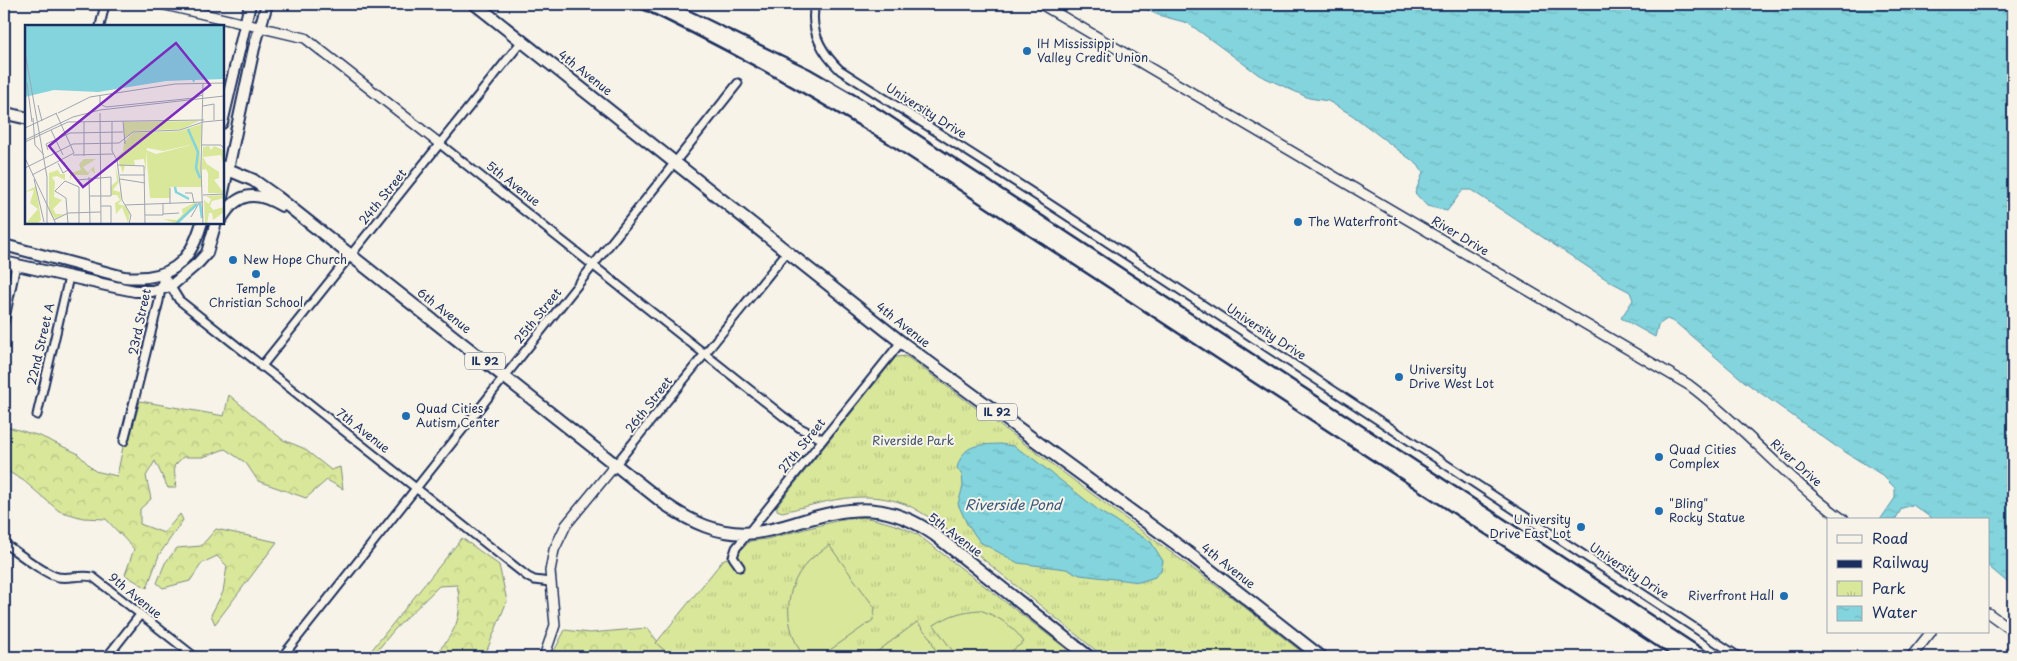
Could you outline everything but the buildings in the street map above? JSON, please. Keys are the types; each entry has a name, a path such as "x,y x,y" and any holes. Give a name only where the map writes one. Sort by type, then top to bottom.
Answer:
{"main road":[{"path":"224,114 250,4"},
{"path":"225,168 254,48 267,4"},
{"name":"4th Avenue","path":"475,4 901,342 1187,552 1321,657"},
{"path":"4,113 25,118"},
{"name":"6th Avenue","path":"225,168 240,173 265,188 665,504 690,520 720,530 750,533"},
{"path":"224,215 230,206 238,200 260,196 269,198 312,225"},
{"name":"23rd Street","path":"163,274 179,265 189,255 201,224"},
{"name":"23rd Street","path":"171,286 188,273 207,253 215,224"},
{"path":"207,253 220,224"},
{"path":"4,245 124,277 139,278 163,274"},
{"path":"4,262 135,291 171,286"},
{"name":"5th Avenue","path":"750,533 778,528 835,511 866,509 894,513 922,526 935,535 1089,657"}],"street":[{"path":"100,25 105,4"},
{"name":"5th Avenue","path":"161,4 301,37 310,41 800,428 822,439"},
{"name":"University Drive","path":"815,4 814,24 817,37 823,50 840,70 1028,190 1740,657"},
{"name":"River Drive","path":"1041,4 1689,385 1718,408 1809,492 1842,518"},
{"name":"24th Street","path":"261,366 522,41"},
{"name":"25th Street","path":"282,657 738,83"},
{"name":"26th Street","path":"550,582 552,557 571,519 787,252"},
{"path":"4,323 16,265"},
{"name":"7th Avenue","path":"163,274 179,300 261,366 528,576 534,580 550,582"},
{"name":"23rd Street","path":"124,441 159,301 163,274"},
{"name":"22nd Street A","path":"37,415 68,277"},
{"name":"27th Street","path":"740,567 733,557 734,552 901,342"},
{"name":"9th Avenue","path":"4,543 56,576 85,575 93,577 195,657"},
{"path":"544,657 555,625 550,582"},
{"path":"1990,614 2013,631"},
{"path":"107,657 140,615"},
{"path":"1911,657 1929,634"}],"green space":[{"name":"Riverside Park","path":"906,356 1238,602 1308,657 1104,657 936,521 905,504 889,499 858,497 828,501 782,512 777,510 777,506 896,357"},
{"path":"229,395 283,440 303,448 331,470 340,467 343,489 327,480 306,498 258,481 246,463 225,449 203,457 183,457 174,466 176,488 168,488 155,461 146,476 151,499 140,509 140,524 164,533 180,514 183,520 159,555 147,588 125,575 134,549 106,519 83,518 59,511 24,481 4,469 4,426 40,436 77,453 95,471 117,476 123,447 129,441 140,401 224,416"},
{"path":"863,517 891,524 918,535 1077,657 672,657 656,643 724,559 737,556 750,541 767,539 836,521"},
{"path":"216,529 277,542 215,624 211,615 223,592 227,566 217,556 202,563 190,581 163,588 157,583 165,563 177,548 201,546"},
{"path":"462,538 499,565 507,601 485,655 478,657 433,657 447,640 456,624 459,607 457,585 439,586 394,630 372,657 366,657"},
{"path":"829,545 875,608 873,620 820,657 804,657 797,646 790,622 790,597 793,585 809,560"},
{"path":"980,610 1005,622 1024,642 1003,657 957,657 934,625 956,614"},
{"path":"917,622 931,639 938,657 870,657"},
{"path":"647,628 670,657 551,657 565,630 590,633"}],"water":[{"path":"1135,4 2013,4 2013,587 1990,568 1990,518 1931,518 1913,505 1902,508 1896,518 1881,518 1895,498 1895,488 1882,475 1834,445 1745,382 1676,323 1667,319 1658,325 1655,337 1621,318 1633,300 1630,292 1609,281 1471,190 1463,190 1447,211 1427,206 1415,193 1423,173 1418,165 1352,115 1328,101 1309,98 1259,75 1188,23 1158,15"},
{"name":"Riverside Pond","path":"1000,444 1013,446 1031,457 1102,513 1151,542 1163,561 1161,570 1155,577 1140,582 1080,575 1066,569 1018,563 980,542 967,524 958,504 963,486 962,475 957,468 964,454 973,447"}],"railway":[{"path":"632,4 696,35 759,69 883,140 1673,657"},
{"path":"676,4 810,69 881,110 1715,657"}],"place":[{"name":"IH Mississippi Valley Credit Union","path":"1027,51"},
{"name":"The Waterfront","path":"1298,222"},
{"name":"New Hope Church","path":"233,260"},
{"name":"Temple Christian School","path":"256,274"},
{"name":"University Drive West Lot","path":"1399,377"},
{"name":"Quad Cities Autism Center","path":"406,416"},
{"name":"Quad Cities Complex","path":"1659,457"},
{"name":"\"Bling\" Rocky Statue","path":"1659,511"},
{"name":"University Drive East Lot","path":"1581,527"},
{"name":"Riverfront Hall","path":"1784,596"}]}
